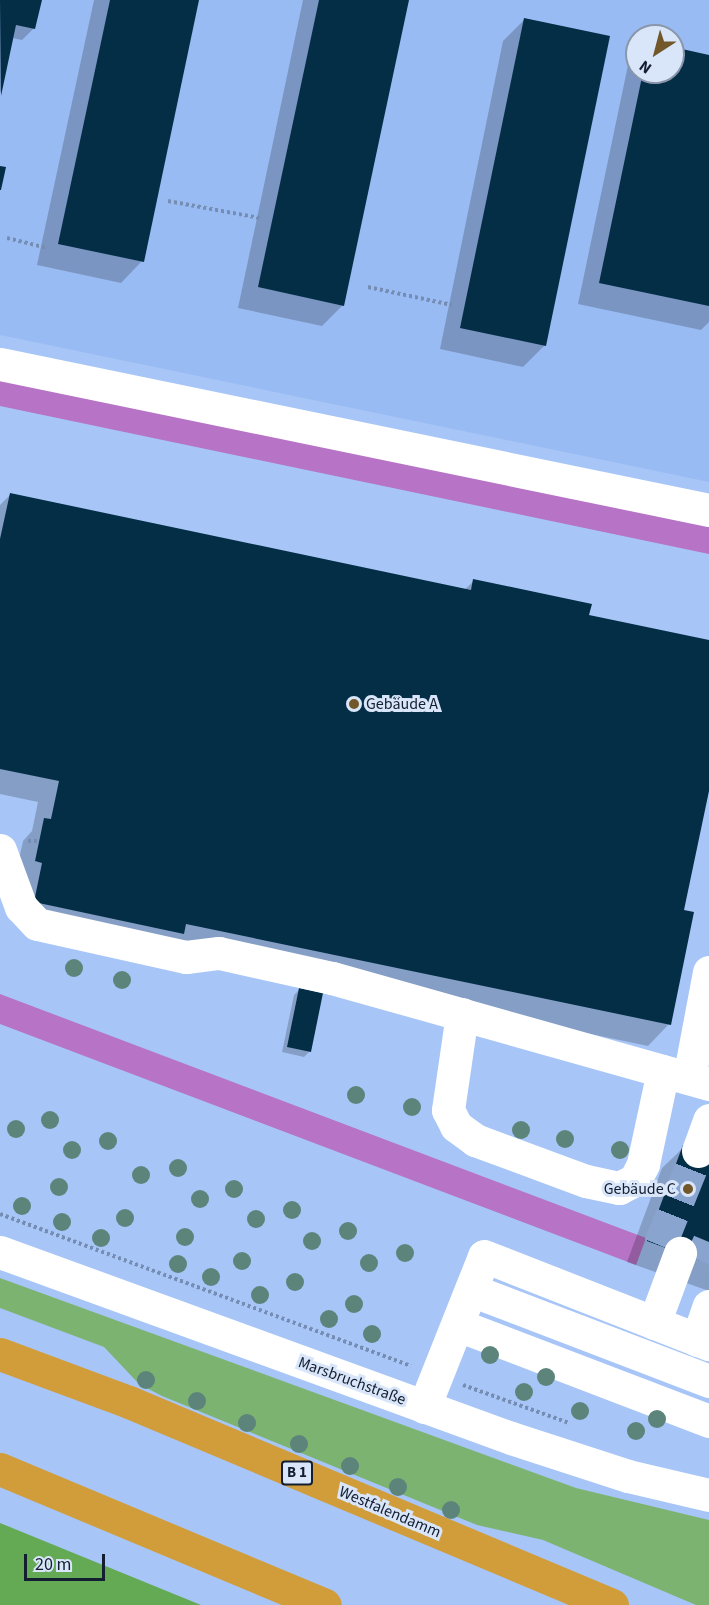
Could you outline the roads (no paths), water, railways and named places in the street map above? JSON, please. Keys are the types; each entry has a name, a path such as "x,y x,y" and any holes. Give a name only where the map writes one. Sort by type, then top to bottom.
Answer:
{"highway":[{"name":"Westfalendamm","path":"0,1354 129,1402 612,1605"},
{"path":"0,1469 325,1605"}],"street":[{"path":"0,364 709,510"},
{"path":"0,850 21,907 37,924 186,957 219,952 332,978 687,1078"},
{"path":"462,1014 448,1110 456,1126 475,1140 586,1180 619,1188 635,1180 687,1078 709,972"},
{"path":"698,1151 709,1119"},
{"name":"Marsbruchstraße","path":"0,1252 424,1407 628,1476 709,1495"},
{"path":"674,1330 681,1253 674,1330"},
{"path":"424,1407 484,1256 674,1330"},
{"path":"674,1330 709,1306"},
{"path":"464,1308 709,1381"},
{"path":"464,1308 709,1402"},
{"path":"464,1308 709,1421"}],"tunnel":[{"path":"660,1245 698,1151"},
{"path":"701,1261 709,1242"}],"place":[{"name":"Gebäude A","path":"354,704"},
{"name":"Gebäude C","path":"688,1189"}]}
